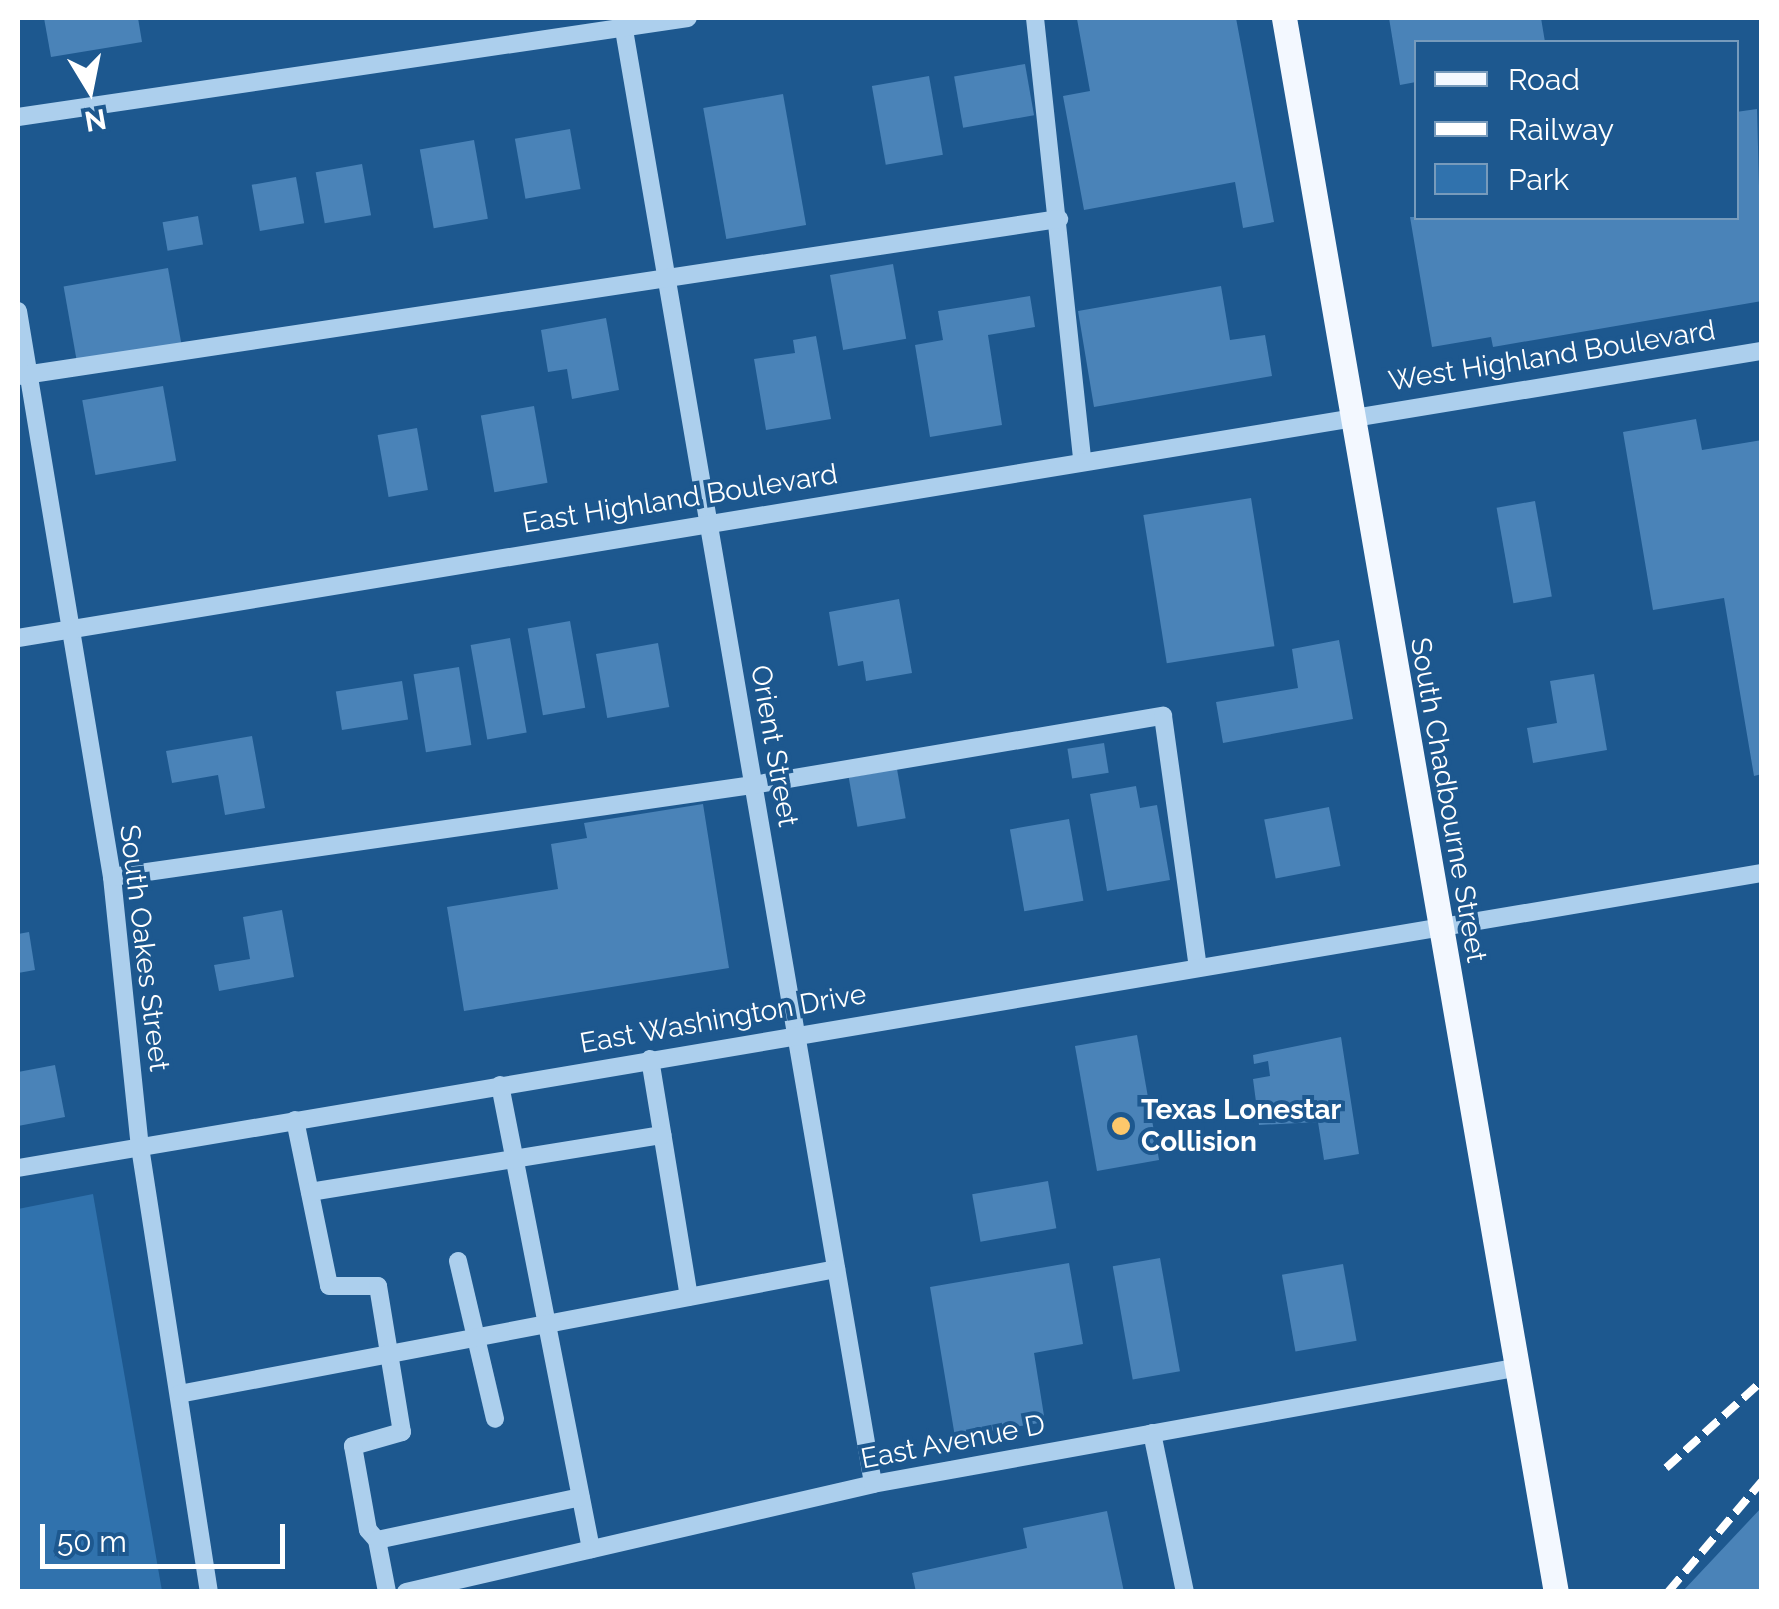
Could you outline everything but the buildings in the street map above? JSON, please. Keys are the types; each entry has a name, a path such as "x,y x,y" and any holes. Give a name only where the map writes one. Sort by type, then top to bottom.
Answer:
{"main road":[{"name":"South Chadbourne Street","path":"1284,18 1514,1368 1556,1592"}],"street":[{"path":"18,118 623,23 688,18"},
{"path":"1035,18 1060,219 1082,460"},
{"name":"Orient Street","path":"623,23 873,1484"},
{"path":"22,376 667,282 1060,219"},
{"name":"South Oakes Street","path":"18,312 22,376 112,876 140,1146 210,1592"},
{"name":"West Highland Boulevard","path":"1352,415 1762,351"},
{"name":"East Highland Boulevard","path":"18,638 1352,415"},
{"path":"112,876 754,786 1162,716 1198,968"},
{"name":"East Washington Drive","path":"18,1168 1762,873"},
{"path":"650,1059 689,1297"},
{"path":"500,1085 591,1549"},
{"path":"295,1120 329,1286 378,1286 386,1354 402,1432 353,1446 350,1461 377,1540 387,1592"},
{"path":"310,1192 662,1134"},
{"path":"458,1261 495,1419"},
{"path":"178,1394 836,1269"},
{"name":"East Avenue D","path":"406,1592 873,1484 1514,1368"},
{"path":"1152,1433 1185,1592"},
{"path":"377,1540 581,1496"}],"green space":[{"path":"93,1194 162,1591 18,1591 18,1209"}],"railway":[{"path":"1666,1468 1762,1381"},
{"path":"1668,1592 1762,1481"}],"place":[{"name":"Texas Lonestar Collision","path":"1121,1126"}]}
